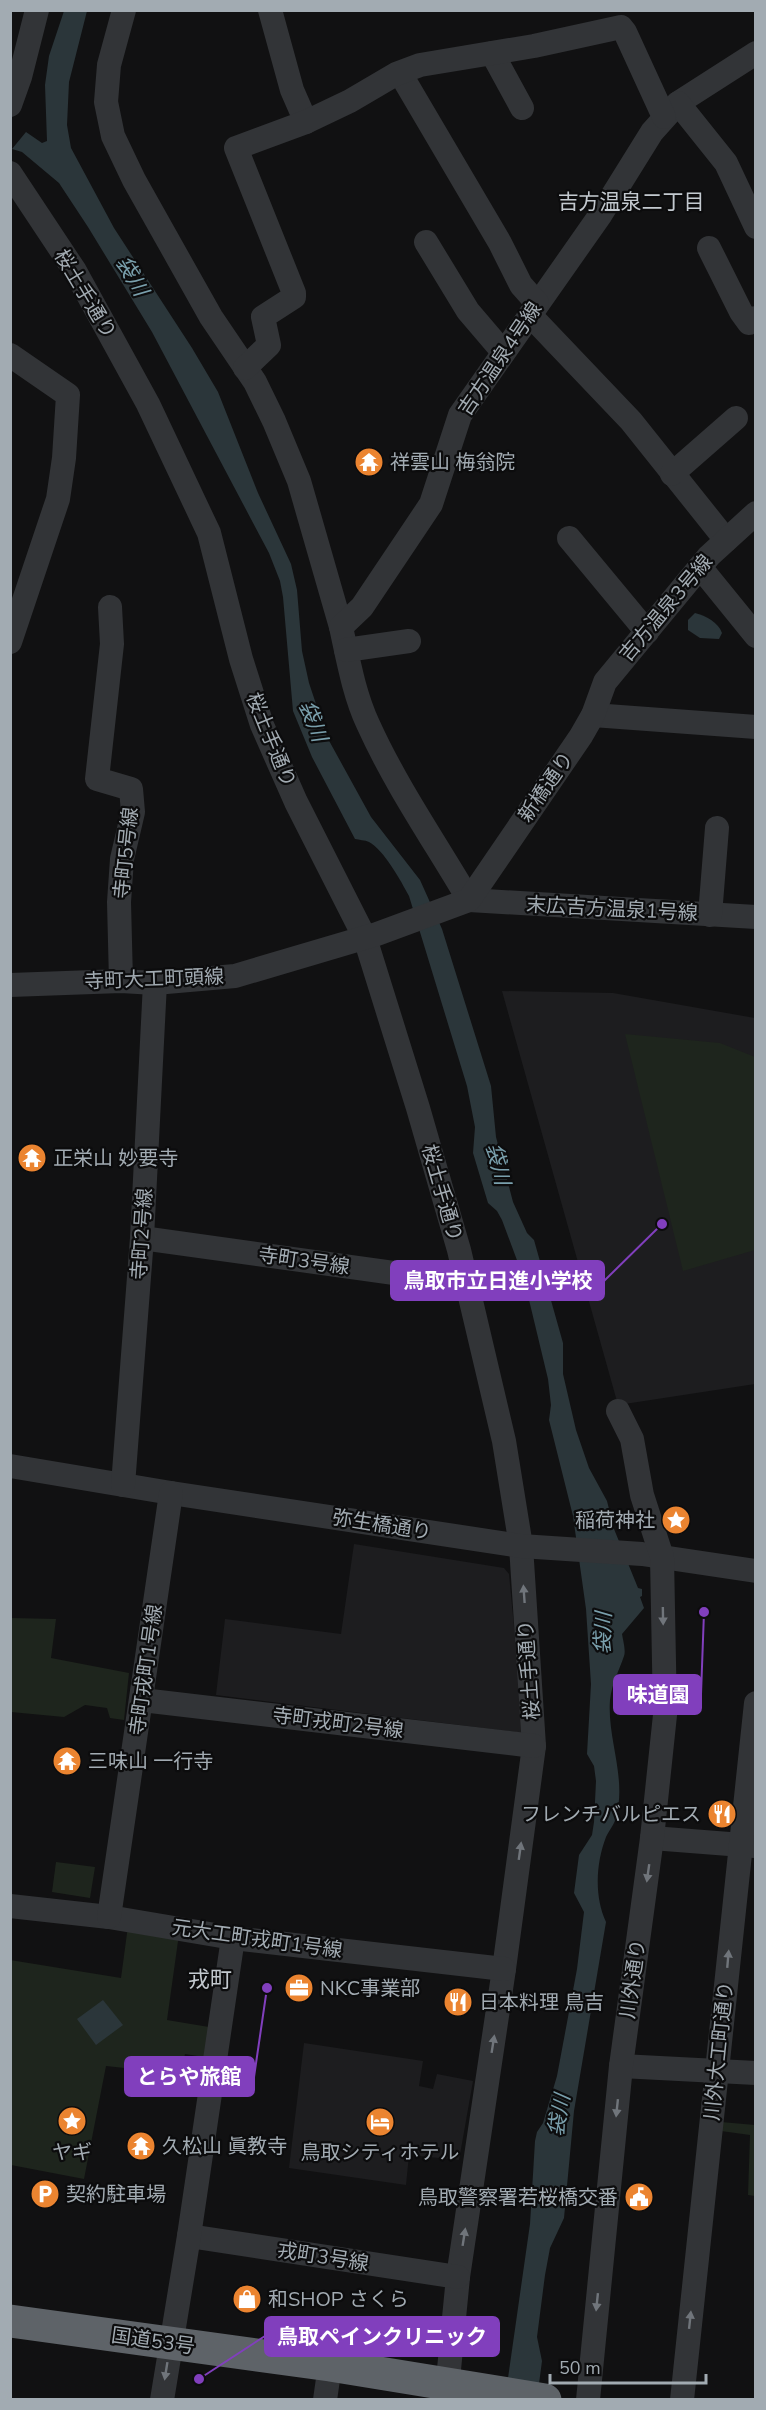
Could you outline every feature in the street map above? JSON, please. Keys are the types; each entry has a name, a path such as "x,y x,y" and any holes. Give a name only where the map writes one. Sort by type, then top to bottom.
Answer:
{"highway":[{"name":"国道53号","path":"10,2321 330,2365 451,2391 545,2400"}],"street":[{"path":"10,105 20,78 37,10"},
{"path":"124,10 109,74 106,102 113,136 211,317 255,382 274,421 299,481 367,723 464,902 371,936"},
{"path":"270,10 292,90 306,122"},
{"path":"245,368 269,345 263,317 294,297 294,293 236,148 306,122 420,65 621,27 671,110 726,163 756,227"},
{"path":"492,53 522,108"},
{"name":"吉方温泉4号線","path":"341,627 362,607 431,504 460,415 601,214 652,132 671,110 756,53"},
{"path":"400,73 500,243 534,309 631,421 726,540"},
{"name":"桜土手通り","path":"10,173 75,271 148,404 209,533 235,637 262,725 296,802 371,936 466,1283 530,1547 534,1746 504,1969 458,2277 451,2391"},
{"path":"426,242 468,311 503,352"},
{"path":"709,248 741,312 749,322 756,318"},
{"path":"10,355 68,395 64,458 58,499 10,642"},
{"path":"672,474 736,418"},
{"name":"吉方温泉3号線","path":"593,715 605,682 700,567 756,513"},
{"path":"569,538 647,632"},
{"path":"700,567 756,636"},
{"name":"寺町5号線","path":"110,607 112,644 97,779 131,789 133,812 122,859 119,902 121,981"},
{"path":"346,650 409,641"},
{"path":"593,715 756,727"},
{"name":"新橋通り","path":"464,902 581,736 593,715"},
{"path":"710,915 717,828"},
{"name":"末広吉方温泉1号線","path":"464,902 756,917"},
{"name":"寺町大工町頭線","path":"10,985 121,981 155,983 235,976 371,936"},
{"name":"寺町2号線","path":"123,1485 142,1238 155,983"},
{"name":"寺町3号線","path":"142,1238 466,1283"},
{"name":"川外通り","path":"588,2400 621,2066 652,1838 665,1715 652,1556 632,1439 618,1411"},
{"name":"弥生橋通り","path":"10,1466 171,1493 530,1547 652,1556 756,1571"},
{"name":"寺町戎町1号線","path":"109,1917 171,1493"},
{"name":"寺町戎町2号線","path":"142,1700 534,1746"},
{"name":"川外大工町通り","path":"682,2400 717,2070 747,1845 756,1703"},
{"path":"652,1838 747,1845"},
{"name":"元大工町戎町1号線","path":"10,1906 109,1917 233,1938 504,1969"},
{"path":"162,2400 233,1938"},
{"path":"621,2066 756,2073"},
{"name":"戎町3号線","path":"189,2236 458,2277"},
{"path":"325,2400 330,2365"}],"shaded area":[{"path":"502,991 613,993 755,1018 755,1384 618,1405"},
{"path":"625,1034 720,1043 755,1057 755,1250 683,1271"},
{"path":"354,1544 504,1568 509,1574 524,1733 216,1695 225,1619 341,1634"},
{"path":"11,1618 56,1619 51,1658 129,1673 124,1720 110,1718 107,1708 85,1705 64,1717 11,1712"},
{"path":"56,1862 95,1867 90,1898 52,1892"},
{"path":"128,1926 179,1934 167,2020 209,2027 204,2057 185,2054 181,2074 106,2066 84,2179 11,2165 10,1960 121,1978"},
{"name":"鳥取シティホテル","path":"304,2043 423,2061 419,2086 433,2089 437,2074 473,2081 459,2160 409,2155 406,2185 289,2168"},
{"path":"721,2122 755,2125 755,2196 748,2195 750,2135 721,2131"}],"water":[{"name":"袋川","path":"64,11 87,11 69,82 67,125 71,148 114,228 218,392 258,493 291,564 297,590 302,651 309,683 327,737 371,817 420,880 442,929 491,1086 496,1137 513,1202 527,1233 534,1240 563,1343 563,1374 576,1430 589,1468 607,1501 614,1529 638,1588 642,1589 640,1597 644,1608 622,1634 625,1654 610,1700 619,1802 598,1868 598,1891 606,1922 574,2111 564,2218 550,2248 545,2275 537,2337 542,2361 537,2399 505,2399 530,2224 535,2141 537,2132 543,2123 557,2076 577,1969 584,1912 574,1893 579,1855 592,1835 596,1781 594,1766 587,1754 591,1684 586,1609 573,1516 549,1420 551,1405 548,1379 524,1279 502,1220 497,1211 488,1203 473,1153 475,1127 467,1086 409,896 392,866 375,846 364,840 355,839 312,757 293,711 283,597 280,581 269,553 152,332 88,227 59,183 22,152 12,149 26,132 42,143 47,141 45,85 49,56"},
{"path":"695,613 718,626 722,633 719,639 700,638 688,630 688,620"},
{"path":"103,2000 123,2025 96,2045 77,2019"}],"place":[{"name":"祥雲山 梅翁院","path":"369,462"},
{"name":"正栄山 妙要寺","path":"32,1158"},
{"name":"鳥取市立日進小学校","path":"662,1224"},
{"name":"稲荷神社","path":"676,1520"},
{"name":"味道園","path":"704,1612"},
{"name":"三味山 一行寺","path":"67,1761"},
{"name":"フレンチバルピエス","path":"722,1814"},
{"name":"とらや旅館","path":"267,1988"},
{"name":"NKC事業部","path":"299,1988"},
{"name":"日本料理 鳥吉","path":"458,2002"},
{"name":"ヤギ","path":"72,2121"},
{"name":"鳥取シティホテル","path":"380,2122"},
{"name":"久松山 眞教寺","path":"141,2146"},
{"name":"契約駐車場","path":"45,2194"},
{"name":"鳥取警察署若桜橋交番","path":"639,2197"},
{"name":"和SHOP さくら","path":"247,2299"},
{"name":"鳥取ペインクリニック","path":"199,2379"}],"district":[{"name":"吉方温泉二丁目","path":"631,202"},
{"name":"戎町","path":"210,1980"}]}
